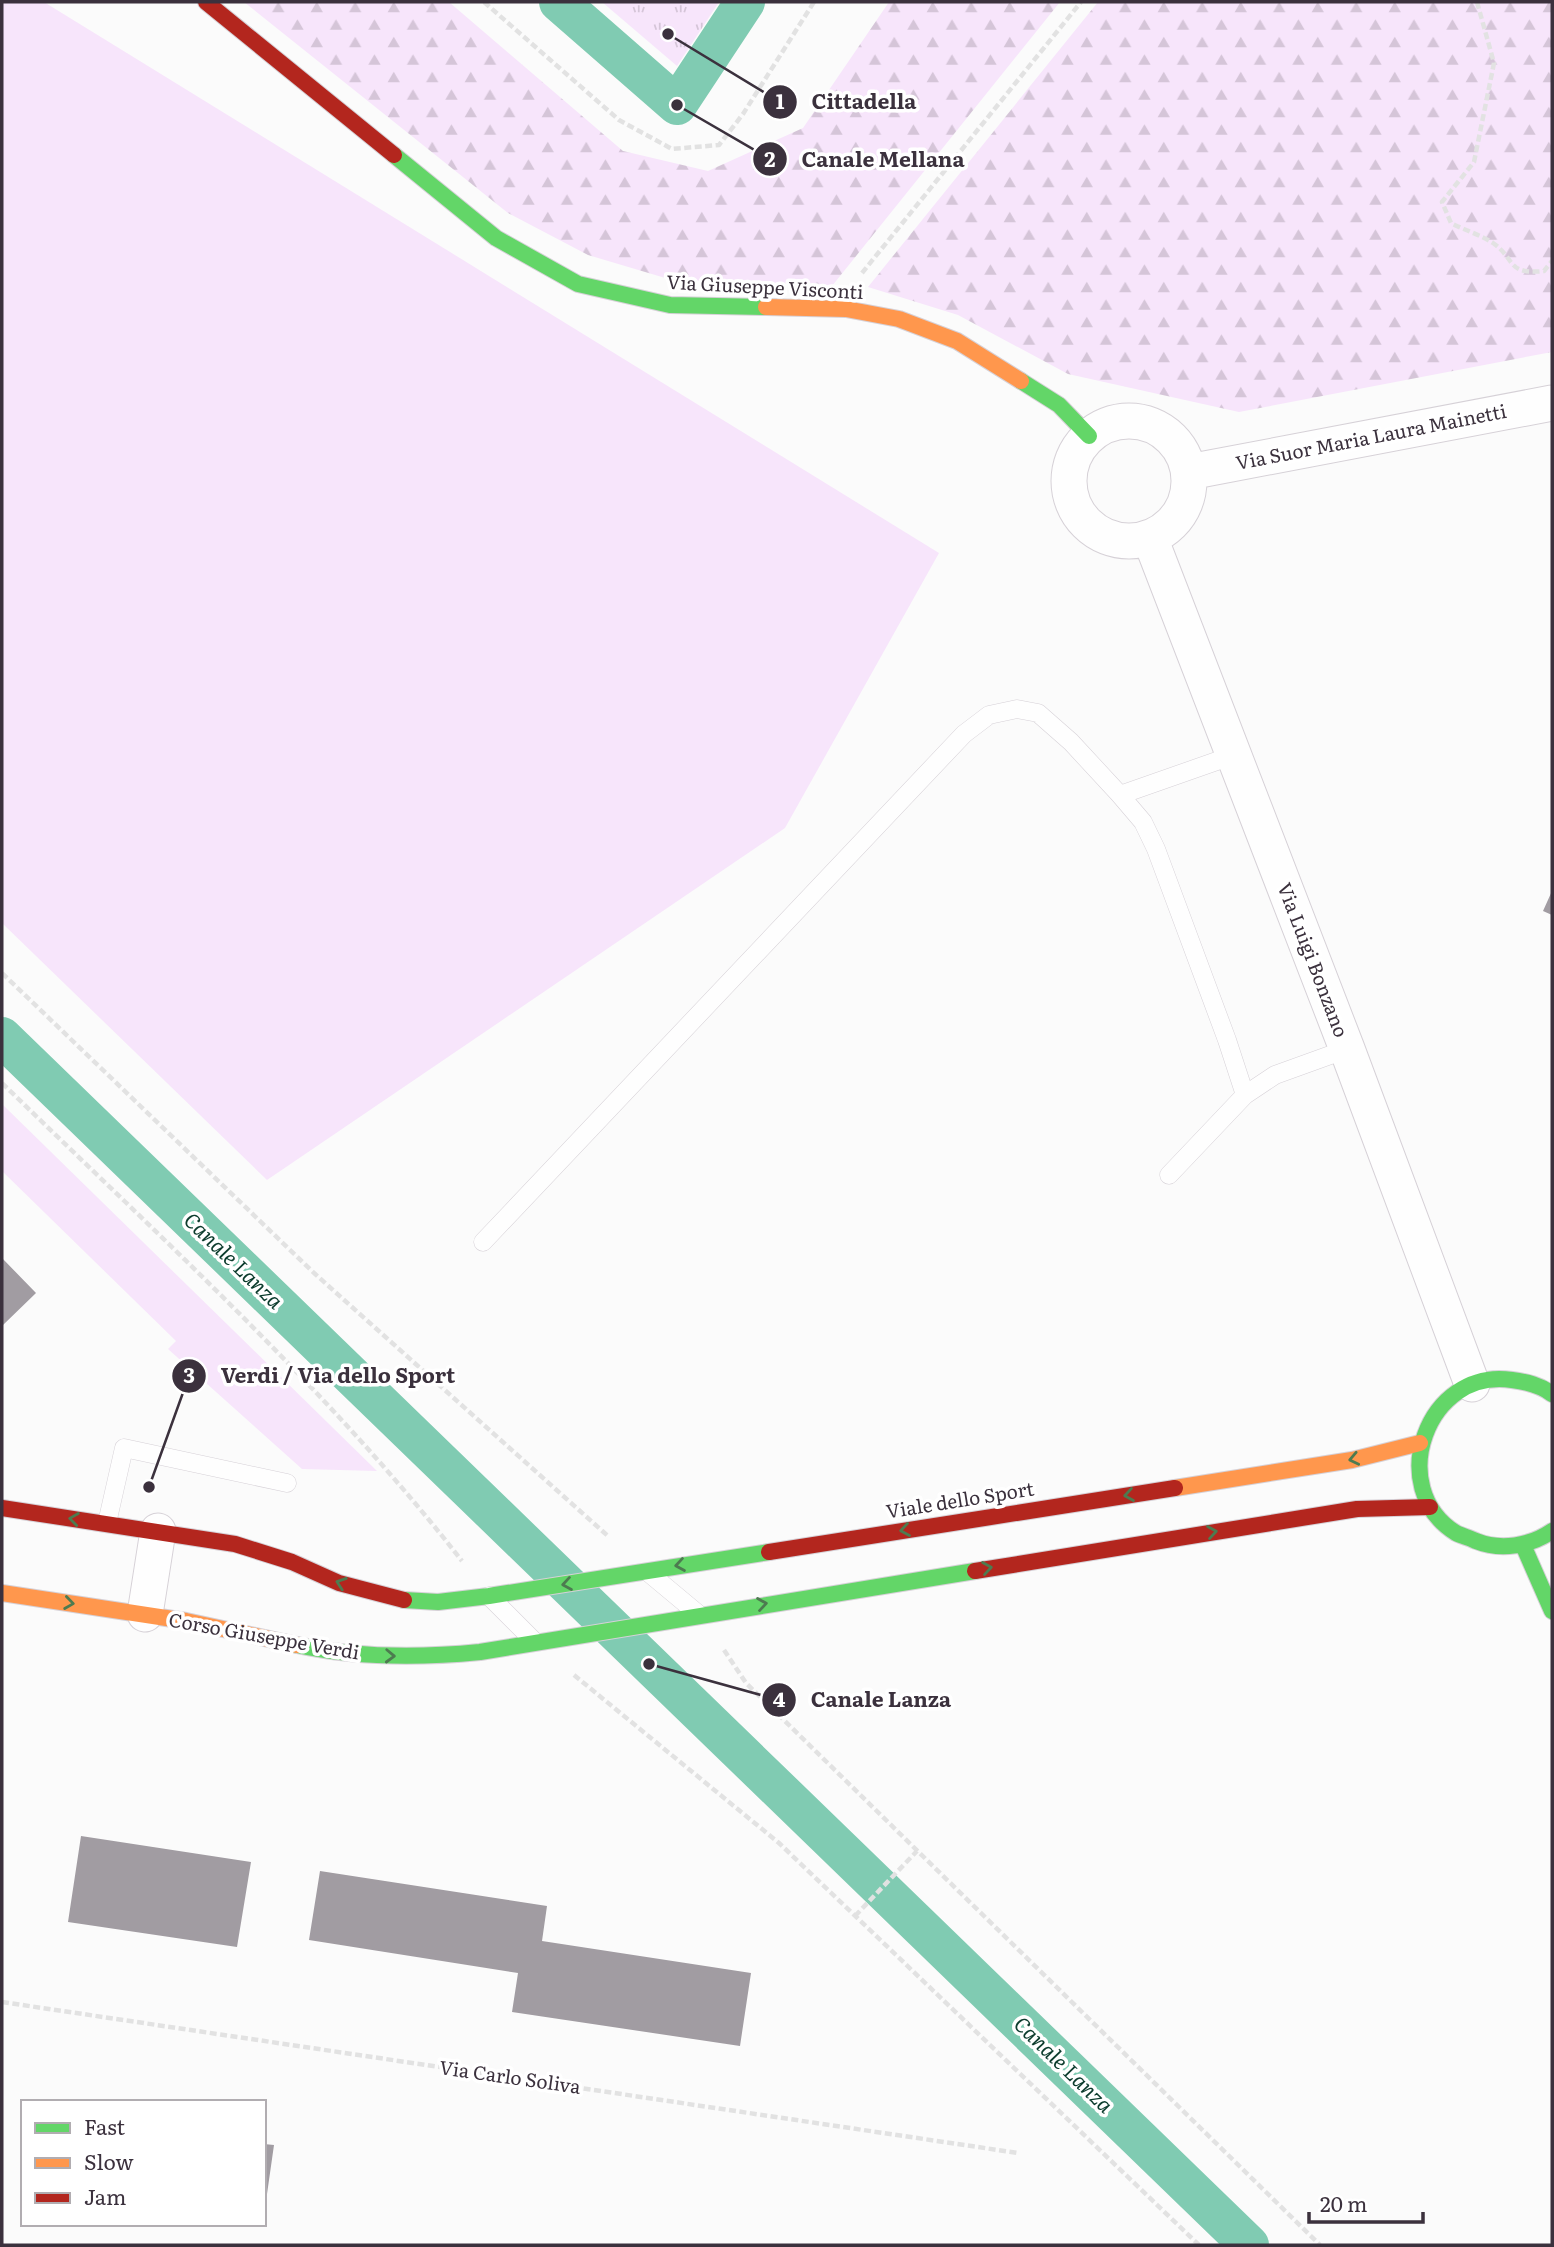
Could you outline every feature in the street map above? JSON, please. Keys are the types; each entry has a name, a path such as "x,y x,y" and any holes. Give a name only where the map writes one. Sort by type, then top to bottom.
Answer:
{"street":[{"name":"Via Giuseppe Visconti","path":"206,2 496,238 578,284 670,305 846,309 898,319 957,341 1059,405 1089,436"},
{"name":"Via Suor Maria Laura Mainetti","path":"1189,472 1552,403"},
{"path":"1122,422 1141,422 1158,429 1173,440 1184,454 1189,472 1189,493 1181,512 1168,527 1150,538 1130,542 1109,538 1091,528 1077,512 1070,493 1070,472 1077,453 1089,436 1122,422"},
{"name":"Via Luigi Bonzano","path":"1150,538 1347,1049 1472,1384"},
{"path":"1552,1394 1524,1381 1498,1378 1472,1384 1449,1397 1431,1418 1420,1443 1418,1465 1421,1487 1430,1507 1448,1527 1471,1541 1497,1547 1523,1545 1552,1531"},
{"name":"Viale dello Sport","path":"497,1595 1338,1462 1420,1443"},
{"path":"542,1642 1357,1509 1430,1507"},
{"path":"2,1508 235,1544 292,1562 339,1583 396,1599 438,1602 497,1595"},
{"name":"Corso Giuseppe Verdi","path":"145,1614 158,1531"},
{"path":"1523,1545 1552,1611"},
{"name":"Corso Giuseppe Verdi","path":"2,1593 186,1621 329,1652 427,1657 542,1642"}],"lane":[{"path":"483,1242 964,734 989,715 1017,709 1038,713 1071,742 1143,822 1156,849 1245,1095"},
{"path":"1120,795 1234,755"},
{"path":"1169,1175 1245,1095 1276,1074 1347,1049"},
{"path":"107,1523 124,1448 287,1483"},
{"path":"637,1572 699,1615"},
{"path":"497,1595 542,1642"}],"path":[{"path":"484,2 619,120 672,149 719,145 743,114 814,2"},
{"path":"846,309 854,283 1081,2"},
{"path":"1477,2 1494,63 1474,162 1442,202 1451,223 1494,243 1511,264 1526,273 1544,271 1552,261"},
{"path":"2,973 314,1273 637,1572"},
{"path":"2,1083 272,1347 497,1595"},
{"path":"699,1615 746,1683 1320,2245"},
{"path":"542,1642 779,1843 1199,2245"},
{"path":"855,1916 917,1851"},
{"name":"Via Carlo Soliva","path":"2,2002 1018,2153"}],"green space":[{"path":"2,2 44,2 939,553 785,828 267,1180 2,923"},
{"path":"244,2 449,2 623,151 708,171 803,128 889,2 1060,2 832,286 672,280 588,255 508,213"},
{"path":"602,2 719,2 677,66"},
{"path":"1098,2 1552,2 1552,352 1239,412 1068,374 958,315 868,287"},
{"path":"2,1104 377,1471 302,1469 168,1349 176,1341 2,1171"}],"building":[{"path":"1552,891 1552,915 1543,911"},
{"path":"2,1258 36,1293 2,1326"},
{"path":"81,1836 251,1862 237,1947 68,1922"},
{"path":"320,1871 547,1906 542,1941 751,1973 740,2046 512,2012 518,1973 309,1940"},
{"path":"266,2144 274,2145 266,2201"}],"waterway":[{"path":"559,2 677,105 745,2"},
{"name":"Canale Lanza","path":"2,1037 1249,2245"}],"traffic: fast":[{"path":"394,155 496,238 578,284 670,305 766,307"},
{"path":"1021,381 1059,405 1089,436"},
{"path":"1552,1394 1533,1384 1512,1380 1482,1381 1457,1392 1438,1411 1425,1435 1420,1461 1422,1488 1434,1513 1456,1533 1486,1544 1505,1546 1525,1543 1552,1531"},
{"path":"1523,1545 1552,1611"},
{"path":"404,1600 438,1602 489,1596 769,1552"},
{"path":"297,1645 388,1656 480,1652 975,1571"}],"traffic: slow":[{"path":"766,307 846,309 899,319 957,341 1021,381"},
{"path":"1175,1488 1352,1460 1420,1443"},
{"path":"2,1593 186,1621 297,1645"}],"traffic: jam":[{"path":"206,2 394,155"},
{"path":"769,1552 1175,1488"},
{"path":"975,1571 1357,1509 1430,1507"},
{"path":"2,1508 235,1544 292,1562 339,1583 404,1600"}],"place":[{"name":"Cittadella","path":"668,34"},
{"name":"Canale Mellana","path":"677,105"},
{"name":"Verdi / Via dello Sport","path":"149,1487"},
{"name":"Canale Lanza","path":"649,1664"}]}
